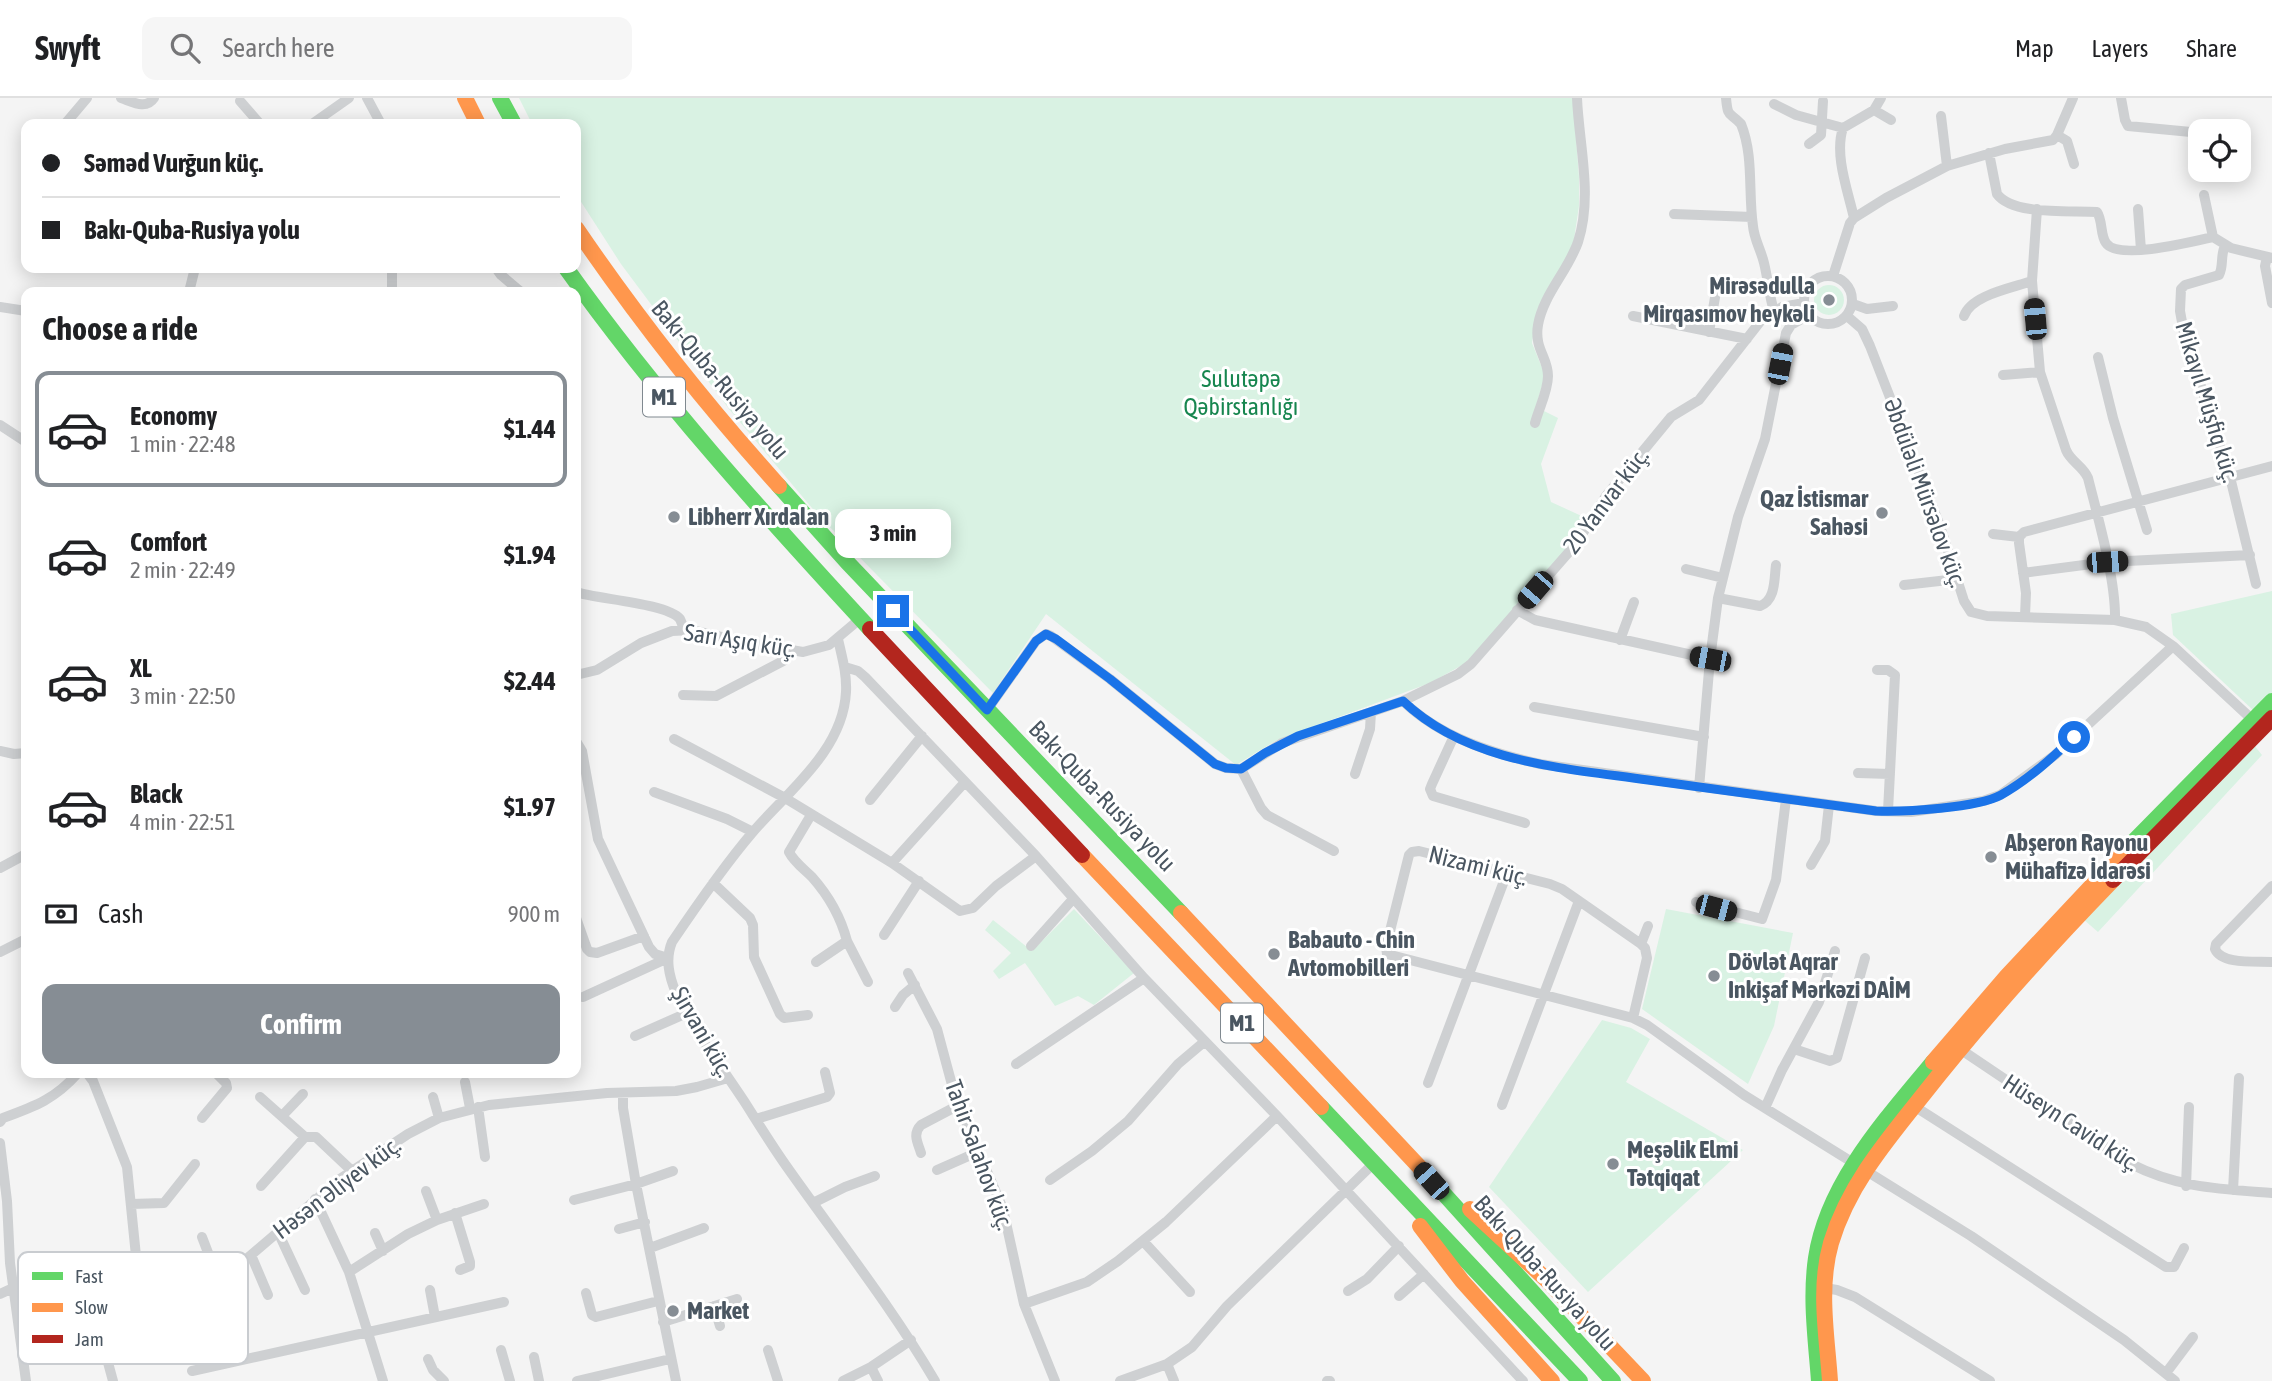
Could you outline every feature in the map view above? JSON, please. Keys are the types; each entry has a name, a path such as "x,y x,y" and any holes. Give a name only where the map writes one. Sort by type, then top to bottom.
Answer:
{"main road":[{"path":"465,98 476,119"},
{"path":"499,98 511,119"},
{"name":"Bakı-Quba-Rusiya yolu","path":"581,235 624,299 731,433 847,562 1396,1142 1613,1381"},
{"name":"Bakı-Quba-Rusiya yolu","path":"581,290 599,316 709,451 861,618 1580,1381"},
{"path":"1830,1381 1825,1288 1827,1256 1861,1167 1914,1107 2009,990 2072,920 2265,726 2272,701"},
{"path":"1818,1381 1814,1288 1816,1254 1832,1205 1950,1041 2022,957 2154,819 2265,726"},
{"path":"1396,1142 1518,1251 1643,1381"},
{"path":"1374,1163 1462,1281 1552,1381"}],"street":[{"path":"69,119 87,98"},
{"path":"121,98 144,105 155,98"},
{"path":"319,119 349,98"},
{"path":"367,98 378,119"},
{"path":"1535,423 1548,377 1536,338 1540,317 1573,255 1582,218 1584,170 1577,98"},
{"path":"1726,98 1727,112 1741,124 1746,144 1750,166 1753,230 1765,265 1774,311"},
{"path":"1854,218 1840,151 1840,138 1843,128 1874,110 1881,98"},
{"path":"1833,276 1844,235 1854,218 1903,188 1947,166 1989,153 2047,142 2057,135 2073,98"},
{"path":"2121,98 2128,125 2188,132"},
{"path":"240,101 256,119"},
{"path":"1809,144 1819,139 1823,101"},
{"path":"1774,104 1796,115 1843,128"},
{"path":"1874,110 1891,120"},
{"path":"1941,116 1947,166"},
{"path":"2057,135 2067,141 2074,164"},
{"path":"1989,153 1997,194 2001,199 2037,209 2097,212 2107,245 2141,250 2188,244 2213,237"},
{"path":"2204,195 2213,237 2225,246 2269,257 2267,277 2272,303"},
{"path":"2037,209 2032,281 2040,372 2066,450 2086,472 2107,562 2115,620"},
{"path":"2138,209 2141,250"},
{"path":"1674,214 1752,217"},
{"name":"Mikayıl Müşfiq küç.","path":"2225,246 2221,254 2220,275 2185,285 2181,289 2180,302 2184,333 2230,477 2256,584"},
{"path":"500,273 515,287"},
{"path":"1833,276 1849,286 1853,304 1847,316 1837,323 1824,325 1808,315 1804,303 1810,285 1820,278 1833,276"},
{"path":"1964,316 1975,300 2032,281"},
{"path":"1709,332 1717,286"},
{"name":"20 Yanvar küç.","path":"1241,769 1298,736 1403,701 1465,670 1576,544 1606,496 1671,417 1699,400 1759,321 1789,304 1804,303"},
{"path":"1853,304 1867,309 1893,306"},
{"path":"0,307 21,310"},
{"path":"1699,788 1718,598 1738,517 1765,439 1786,333 1791,325 1808,315"},
{"path":"1633,316 1747,339"},
{"name":"Əbdüləli Mürsəlov küç.","path":"1847,316 1862,328 1870,346 1941,526 1964,601 1971,612 1987,617 2115,620 2146,628 2173,646 2265,726"},
{"path":"2098,357 2113,418 2147,530"},
{"path":"2003,375 2040,372"},
{"path":"0,425 21,438"},
{"path":"2019,537 2024,532 2272,466"},
{"path":"1993,534 2019,537"},
{"path":"2019,537 2025,616"},
{"path":"2023,573 2107,562 2250,555"},
{"path":"1718,598 1760,606 1767,604 1771,598 1776,565"},
{"path":"1686,569 1723,578"},
{"path":"1904,585 1957,579"},
{"path":"581,594 620,599 673,614 681,620 683,630"},
{"path":"1620,640 1634,602"},
{"path":"1517,610 1535,620 1710,659"},
{"name":"Sarı Aşıq küç.","path":"581,674 606,666 641,643 683,630 792,651 812,651 838,639 861,618"},
{"path":"987,710 1036,641 1046,634 1110,679 1220,767 1241,769 1267,815 1334,851"},
{"name":"Şirvani küç.","path":"838,639 845,667 845,704 831,740 818,760 753,832 713,883 672,942 668,958 676,991 687,1013 813,1203 911,1340 935,1381"},
{"path":"1403,701 1454,736 1488,751 1540,764 1829,805 1911,811 1983,801 2000,796 2055,755 2173,646"},
{"path":"683,695 716,696 785,660 792,651"},
{"path":"845,667 858,671 865,677 1036,856 1144,978 1277,1116 1523,1381"},
{"path":"1877,670 1893,672 1895,675 1888,811"},
{"path":"1534,707 1704,737"},
{"path":"1354,774 1370,729 1371,712"},
{"path":"870,800 922,736"},
{"path":"1454,736 1430,789 1433,796 1525,822"},
{"path":"674,739 785,798 892,863 953,908 966,911 973,908 996,886 1036,856"},
{"path":"581,749 581,786 598,839 652,951 668,958"},
{"path":"0,751 21,753"},
{"path":"1858,773 1890,774"},
{"path":"892,863 965,782"},
{"path":"654,792 727,819 753,832"},
{"path":"1696,902 1762,919 1776,880 1786,799"},
{"path":"1811,864 1825,841 1829,805"},
{"path":"811,815 789,852 829,899 868,982"},
{"name":"Nizami küç.","path":"1641,944 1562,889 1419,851 1409,855 1386,947 1387,954 1633,1018 1647,1024 1765,1108 1970,1236 2124,1340 2170,1377"},
{"path":"0,868 21,857"},
{"path":"1428,1083 1507,873"},
{"path":"884,935 919,881"},
{"path":"713,883 750,918 753,925 754,957 780,1014 790,1019 808,1015"},
{"path":"2272,886 2214,949 2220,957 2272,962"},
{"path":"1031,946 1073,899"},
{"path":"1502,1105 1578,901"},
{"path":"1633,1018 1647,958 1641,944 1648,926"},
{"path":"581,932 587,949 597,953 644,936"},
{"path":"816,962 847,941"},
{"path":"0,952 21,942"},
{"path":"1765,1108 1819,1002 1835,951"},
{"path":"583,997 668,958"},
{"path":"1794,1049 1830,1061 1837,1058 1865,958"},
{"name":"Tahir Salahov küç.","path":"908,973 937,1029 959,1105 1006,1219 1024,1304 1055,1381"},
{"path":"1016,1064 1144,978"},
{"path":"895,1007 903,995 915,985"},
{"path":"635,1036 687,1013"},
{"path":"1050,1180 1092,1151 1128,1121 1178,1064 1204,1042"},
{"name":"Hüseyn Cavid küç.","path":"1960,1049 2131,1164 2147,1172 2186,1185 2272,1193"},
{"path":"756,1119 827,1097 830,1093 825,1072"},
{"name":"Həsən Əliyev küç.","path":"248,1258 352,1171 439,1118 474,1108 623,1093 676,1091 728,1077"},
{"path":"0,1122 3,1118 41,1105 54,1097 73,1078"},
{"path":"91,1078 124,1157 136,1252"},
{"path":"202,1118 227,1088 221,1078"},
{"path":"2233,1190 2239,1078"},
{"path":"465,1082 485,1157"},
{"path":"623,1093 623,1108 636,1184 676,1381"},
{"path":"282,1116 303,1094"},
{"path":"260,1097 305,1137 316,1137 352,1171"},
{"path":"433,1097 439,1118"},
{"path":"921,1153 916,1130 959,1105"},
{"path":"1914,1107 2166,1267 2174,1267 2184,1248"},
{"path":"2186,1185 2189,1107"},
{"path":"1024,1304 1087,1282 1118,1261 1277,1116"},
{"path":"261,1186 305,1137"},
{"path":"0,1143 3,1201 18,1315"},
{"path":"937,1170 980,1151"},
{"path":"1120,1381 1167,1364 1192,1347 1227,1306 1374,1163"},
{"path":"131,1204 164,1203 195,1164"},
{"path":"574,1200 673,1171"},
{"path":"813,1203 845,1186 875,1176"},
{"path":"426,1191 437,1220"},
{"path":"316,1199 349,1272 370,1331 383,1381"},
{"path":"349,1272 408,1234 437,1220 484,1204"},
{"path":"455,1213 470,1262 470,1266 460,1270"},
{"path":"620,1229 645,1222"},
{"path":"650,1248 705,1228"},
{"path":"278,1232 305,1290"},
{"path":"375,1233 383,1251"},
{"path":"202,1237 208,1252"},
{"path":"1143,1241 1190,1292"},
{"path":"1348,1291 1367,1279 1399,1247"},
{"path":"251,1255 268,1295"},
{"path":"1399,1296 1424,1274"},
{"path":"0,1294 13,1288"},
{"path":"1825,1288 1855,1297 1990,1381"},
{"path":"430,1290 435,1317"},
{"path":"586,1293 592,1315 596,1317 658,1301"},
{"path":"663,1322 737,1299"},
{"path":"248,1358 504,1302"},
{"path":"714,1306 720,1326"},
{"path":"2170,1377 2193,1337"},
{"path":"844,1381 871,1367 911,1340"},
{"path":"501,1350 510,1381"},
{"path":"768,1350 778,1381"},
{"path":"534,1357 539,1381"},
{"path":"428,1359 433,1370 444,1381"},
{"path":"577,1381 670,1359"},
{"path":"108,1364 113,1381"},
{"path":"192,1371 223,1364"},
{"path":"1167,1364 1174,1381"},
{"path":"871,1367 878,1381"}],"green space":[{"name":"Sulutəpə Qəbirstanlığı","path":"519,98 1573,98 1579,206 1573,246 1537,310 1532,343 1545,375 1536,407 1558,418 1541,464 1551,502 1586,518 1573,543 1466,663 1430,683 1277,740 1236,765 1046,614 993,693 817,514 729,409 621,264 581,202 581,119 530,119"},
{"path":"1829,285 1839,290 1844,300 1839,310 1829,315 1819,310 1814,300 1819,290"},
{"path":"2272,591 2272,694 2254,711 2173,635 2171,614"},
{"path":"2254,745 2262,755 2098,932 2083,919"},
{"path":"1074,909 1134,973 1094,1005 1078,996 1055,1006 1025,963 999,979 993,971 1011,953 985,930 993,920 1032,951"},
{"path":"1666,909 1793,933 1774,1026 1748,1084 1642,1009"},
{"path":"1602,1020 1631,1028 1650,1039 1626,1082 1743,1150 1588,1292 1489,1187"}],"traffic: fast":[{"path":"500,98 511,119"},
{"path":"570,273 580,287"},
{"path":"581,289 674,408 751,498 870,629"},
{"path":"779,486 847,562 1181,913"},
{"path":"2131,844 2272,701"},
{"path":"1819,1381 1814,1289 1816,1258 1822,1230 1845,1178 1861,1153 1933,1062"},
{"path":"1321,1107 1580,1381"},
{"path":"1426,1174 1613,1381"}],"traffic: slow":[{"path":"465,98 476,119"},
{"path":"581,235 673,361 779,486"},
{"path":"1933,1062 2007,976 2131,844"},
{"path":"1082,855 1321,1107"},
{"path":"1830,1381 1825,1277 1831,1243 1847,1202 1895,1130 1968,1039 2113,880"},
{"path":"1181,913 1426,1174"},
{"path":"1470,1209 1549,1282 1643,1381"},
{"path":"1420,1226 1462,1281 1552,1381"}],"traffic: jam":[{"path":"870,629 1082,855"},
{"path":"2113,880 2272,718"}],"place":[{"name":"Mirəsədulla Mirqasımov heykəli","path":"1829,300"},
{"name":"Qaz İstismar Sahəsi","path":"1882,513"},
{"name":"Libherr Xırdalan","path":"674,517"},
{"name":"Abşeron Rayonu Mühafizə İdarəsi","path":"1991,857"},
{"name":"Babauto - Chin Avtomobilleri","path":"1274,954"},
{"name":"Dövlət Aqrar Inkişaf Mərkəzi DAİM","path":"1714,976"},
{"name":"Meşəlik Elmi Tətqiqat","path":"1613,1164"},
{"name":"Market","path":"673,1311"}],"route":[{"path":"893,611 987,710 1036,641 1046,634 1110,679 1215,764 1233,770 1248,766 1265,753 1298,736 1403,701 1409,708 1474,746 1540,764 1699,788 1901,812 1983,801 2000,796 2045,763 2074,737"}]}
